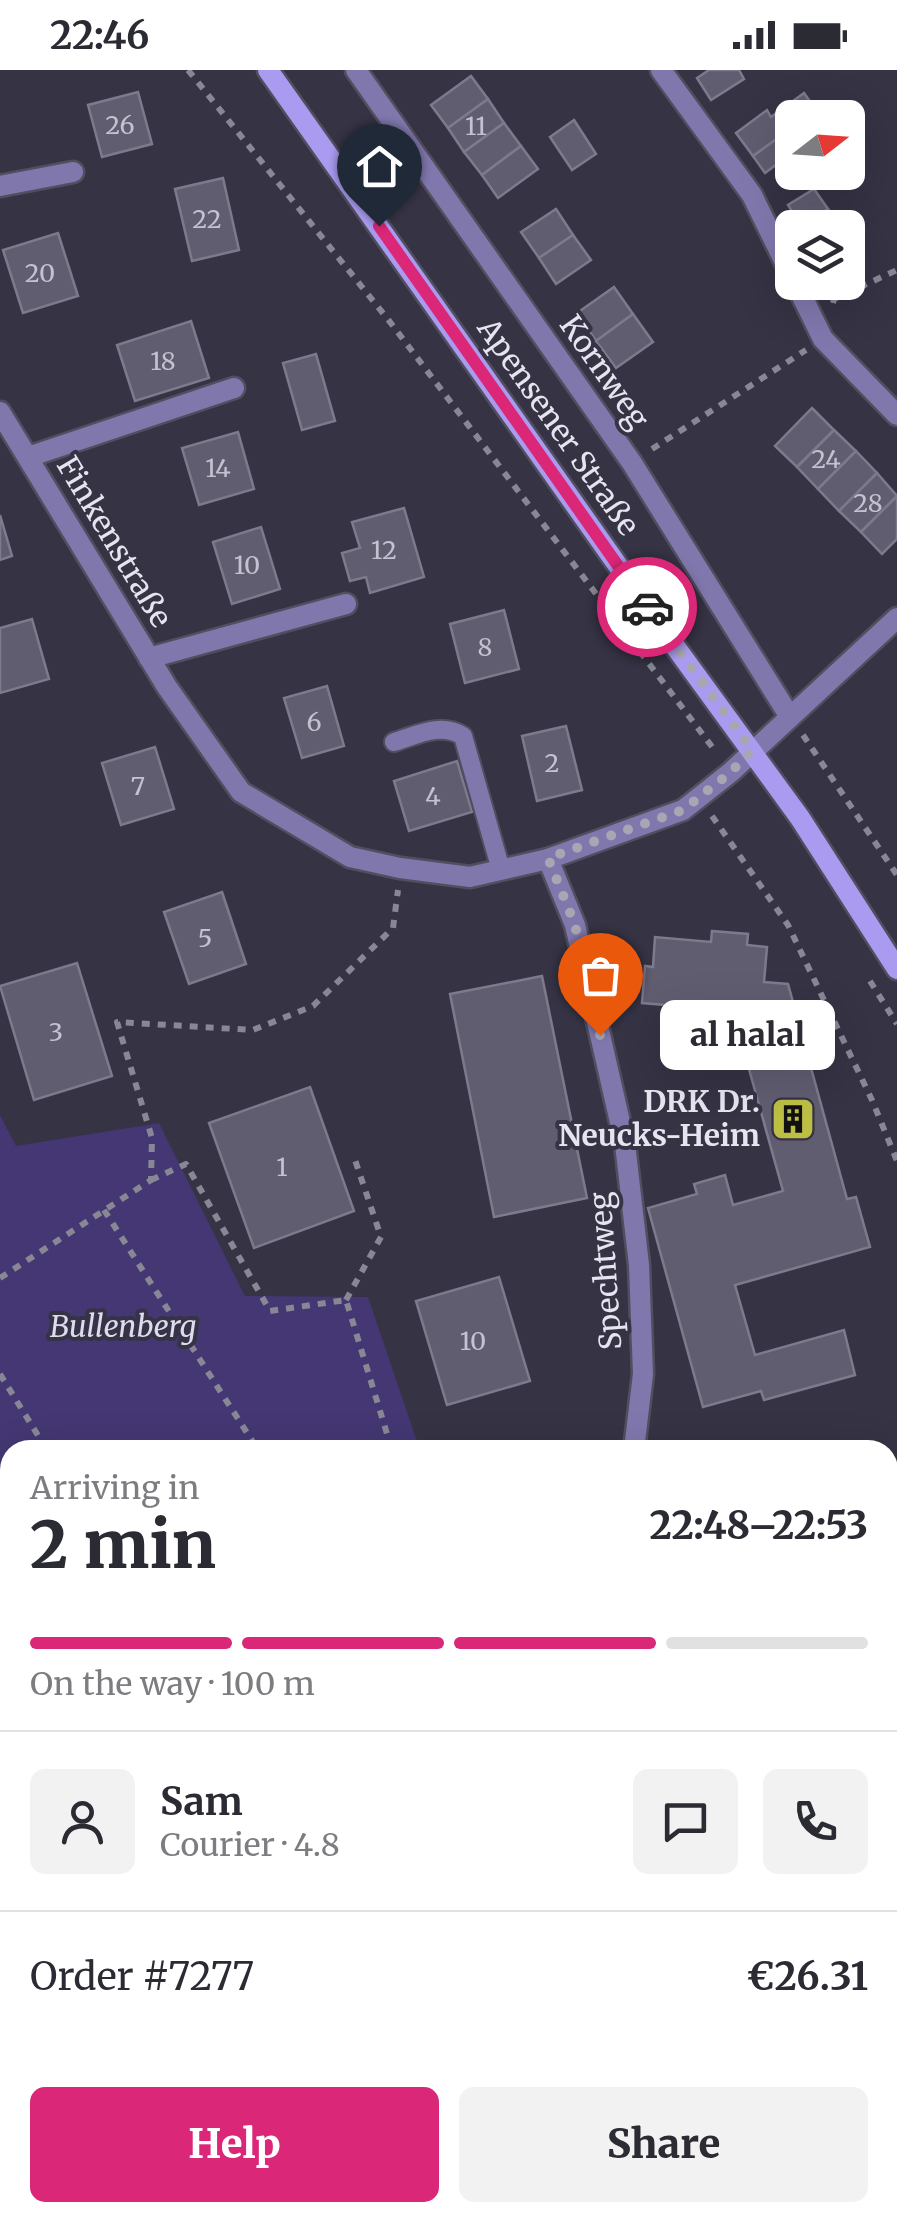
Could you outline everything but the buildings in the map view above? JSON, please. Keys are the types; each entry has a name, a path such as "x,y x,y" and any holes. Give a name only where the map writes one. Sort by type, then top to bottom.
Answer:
{"main road":[{"name":"Apensener Straße","path":"268,70 800,818 897,970"}],"street":[{"name":"Kornweg","path":"356,70 632,463 790,716"},
{"path":"662,70 752,195 775,242"},
{"path":"0,186 73,172"},
{"path":"804,300 823,339 897,415"},
{"name":"Finkenstraße","path":"28,457 234,388"},
{"name":"Finkenstraße","path":"0,412 167,687 240,792 350,857 470,877 548,858 683,810 895,625"},
{"name":"Finkenstraße","path":"149,658 346,604"},
{"name":"Spechtweg","path":"548,858 575,925 624,1144 640,1265 643,1374 635,1440"}],"lane":[{"path":"394,742 441,728 462,736 501,870"}],"path":[{"path":"188,70 390,322 731,772"},
{"path":"632,463 823,339 834,299 897,270"},
{"path":"790,716 897,875"},
{"path":"709,811 788,925 872,1100 897,1162"},
{"path":"151,1180 152,1138 117,1022 252,1030 313,1006 393,928 400,868"},
{"path":"353,1154 381,1237 346,1300 389,1440"},
{"path":"0,1278 151,1180 186,1164 270,1311 346,1300"},
{"path":"104,1210 252,1440"},
{"path":"0,1374 41,1440"}],"green space":[{"name":"Bullenberg","path":"0,1115 16,1146 159,1123 245,1296 368,1297 417,1440 0,1440"}],"way so far":[{"path":"600,1035 575,925 548,858 683,810 752,750 647,607"}],"place":[{"name":"al halal","path":"600,1035"},
{"name":"DRK Dr. Neucks-Heim","path":"793,1119"}],"route":[{"path":"379,226 647,607"}]}
